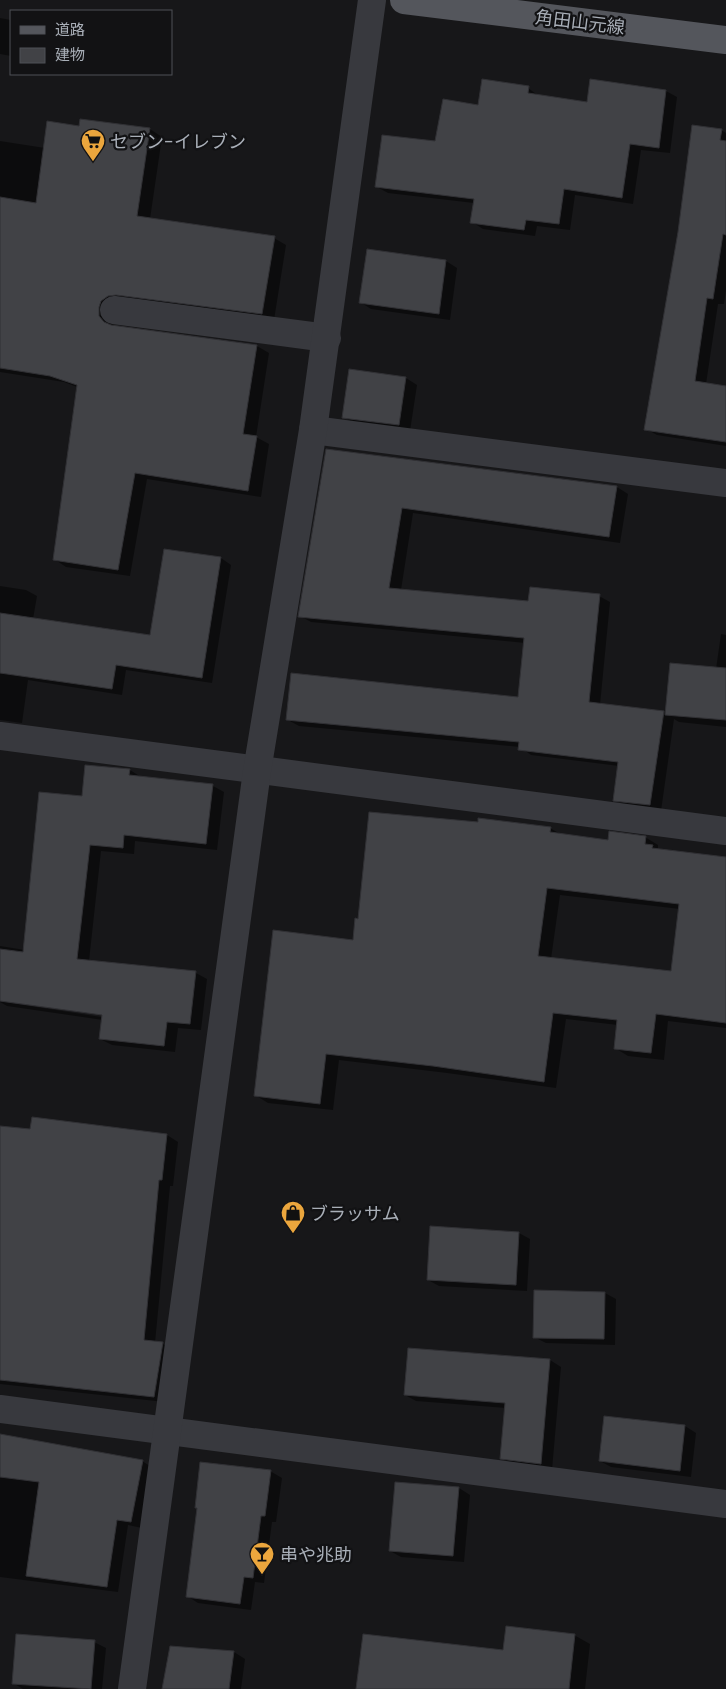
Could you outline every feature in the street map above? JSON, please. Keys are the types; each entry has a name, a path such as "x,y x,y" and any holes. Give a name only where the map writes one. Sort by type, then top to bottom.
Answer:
{"main road":[{"name":"角田山元線","path":"404,0 726,40"}],"street":[{"path":"132,1689 257,770 314,430 372,0"},
{"path":"114,310 327,338"},
{"path":"314,430 726,483"},
{"path":"0,736 726,831"},
{"path":"0,1409 726,1504"}],"building":[{"path":"482,79 529,86 528,93 587,102 590,79 666,90 659,148 630,144 622,198 564,189 559,224 526,220 524,230 470,223 474,199 375,187 382,135 435,141 443,99 478,105"},
{"path":"80,119 150,128 137,216 275,236 262,314 116,295 108,296 101,301 99,316 104,322 111,325 257,345 243,434 257,436 248,491 135,473 118,570 53,560 77,385 50,376 0,368 0,197 36,203 47,121 79,126"},
{"path":"692,125 722,129 720,140 726,141 726,235 723,234 713,299 707,298 695,381 726,386 726,442 644,430 678,232"},
{"path":"367,249 446,260 439,314 359,303"},
{"path":"349,369 406,377 399,425 342,418"},
{"path":"326,449 617,486 609,537 402,508 389,588 528,601 530,587 600,594 589,702 664,711 650,805 613,801 618,762 518,750 519,742 286,720 291,673 518,697 524,638 298,617"},
{"path":"164,549 221,557 202,678 116,665 112,689 0,673 0,613 150,635"},
{"path":"670,663 726,668 726,720 665,715"},
{"path":"85,765 130,769 129,775 213,784 206,844 124,835 123,848 90,845 77,959 196,971 190,1024 167,1022 164,1046 99,1039 102,1015 0,1001 0,949 23,952 39,792 82,796"},
{"path":"369,812 478,822 478,818 551,827 550,832 608,840 609,831 646,836 645,844 653,845 652,848 726,857 726,1023 656,1014 651,1053 614,1049 617,1020 553,1013 544,1082 433,1066 326,1054 320,1104 254,1096 273,930 353,940 355,918 358,919","holes":["547,888 679,904 671,971 538,956"]},
{"path":"32,1117 167,1134 162,1180 159,1180 144,1340 163,1342 154,1397 0,1380 0,1126 30,1129"},
{"path":"430,1226 519,1232 516,1285 427,1280"},
{"path":"534,1290 605,1292 604,1339 533,1338"},
{"path":"408,1348 550,1359 541,1464 500,1459 505,1403 404,1395"},
{"path":"604,1416 685,1425 680,1471 599,1461"},
{"path":"0,1434 143,1460 131,1522 117,1520 107,1587 26,1576 39,1482 0,1477"},
{"path":"200,1462 271,1470 265,1516 261,1516 253,1578 244,1577 240,1604 186,1597 197,1508 195,1508"},
{"path":"395,1482 459,1487 453,1556 389,1551"},
{"path":"506,1626 575,1634 569,1689 356,1689 363,1634 503,1650"},
{"path":"16,1634 95,1640 91,1689 12,1684"},
{"path":"170,1646 234,1651 229,1689 162,1689"}],"place":[{"name":"セブン-イレブン","path":"93,162"},
{"name":"ブラッサム","path":"293,1234"},
{"name":"串や兆助","path":"262,1575"}]}
